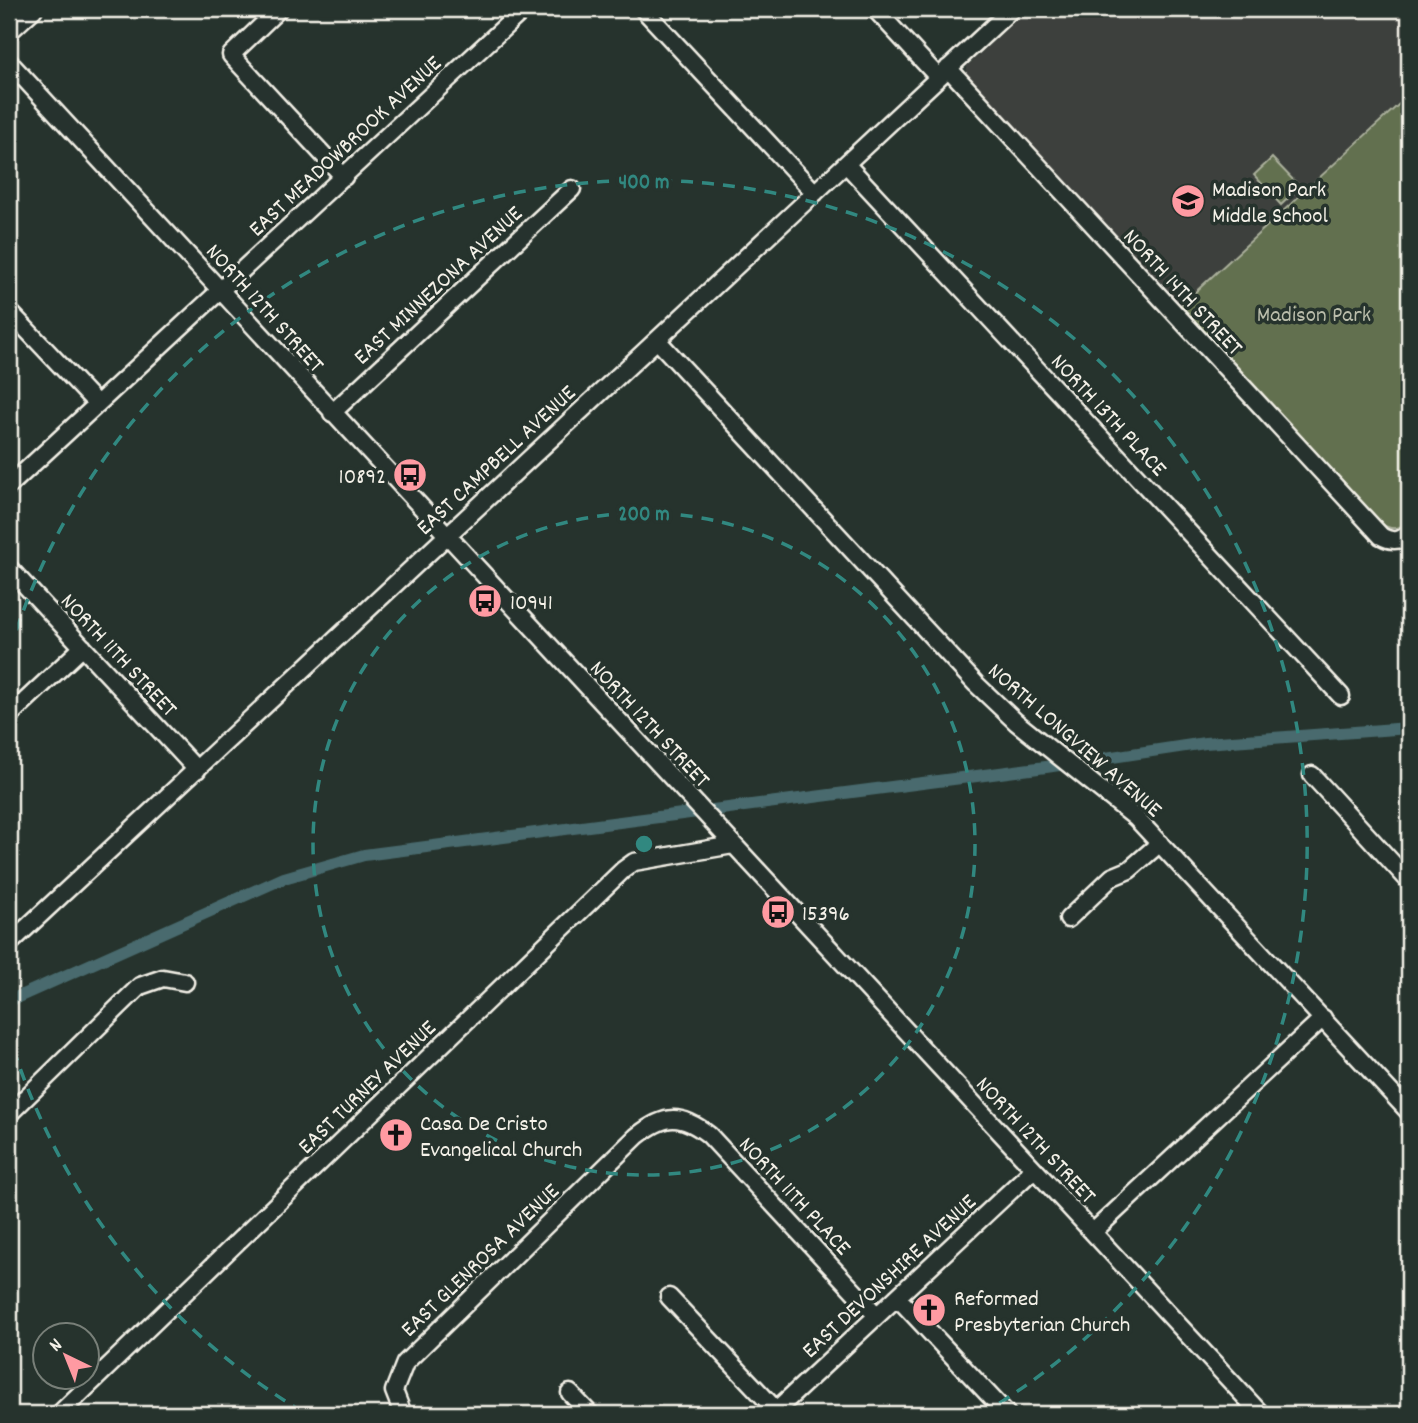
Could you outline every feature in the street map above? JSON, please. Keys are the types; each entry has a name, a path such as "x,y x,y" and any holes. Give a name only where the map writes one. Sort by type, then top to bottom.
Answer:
{"street":[{"path":"9,32 34,9"},
{"path":"279,9 231,55 344,177"},
{"name":"EAST MEADOWBROOK AVENUE","path":"9,486 524,9"},
{"path":"643,9 815,193"},
{"name":"NORTH 14TH STREET","path":"875,9 943,73 1372,527 1391,541 1403,539 1409,533"},
{"name":"EAST CAMPBELL AVENUE","path":"9,944 1012,9"},
{"name":"NORTH 12TH STREET","path":"9,62 1261,1414"},
{"name":"NORTH 13TH PLACE","path":"846,164 1341,696"},
{"name":"EAST MINNEZONA AVENUE","path":"332,413 572,189"},
{"path":"9,310 97,404"},
{"name":"NORTH LONGVIEW AVENUE","path":"657,340 976,684 1054,753 1136,818 1409,1112"},
{"name":"NORTH 11TH STREET","path":"9,568 197,770"},
{"path":"9,716 83,647"},
{"path":"1312,775 1406,872"},
{"path":"1068,919 1112,877 1129,870 1160,843"},
{"name":"EAST TURNEY AVENUE","path":"59,1414 623,870 634,862 646,859 733,845"},
{"path":"9,1114 140,986 163,978 185,982"},
{"path":"1093,1232 1323,1018"},
{"name":"NORTH 11TH PLACE","path":"673,1118 685,1120 709,1135 877,1316"},
{"name":"EAST GLENROSA AVENUE","path":"403,1414 394,1391 405,1363 637,1136 649,1127 673,1118"},
{"name":"EAST DEVONSHIRE AVENUE","path":"782,1410 877,1316 1034,1169"},
{"path":"669,1297 782,1410"},
{"path":"897,1297 1007,1414"},
{"path":"570,1392 590,1414"}],"shaded area":[{"name":"Madison Park Middle School","path":"1028,9 1409,9 1409,95 1179,307 966,76 967,66"}],"green space":[{"name":"Madison Park","path":"1409,95 1409,520 1402,526 1392,528 1380,523 1179,307"},
{"path":"1272,158 1300,187 1281,205 1254,175"}],"waterway":[{"path":"9,1001 284,878 364,855 1046,767 1205,743 1409,728"}],"place":[{"name":"Madison Park Middle School","path":"1188,201"},
{"name":"10892","path":"410,475"},
{"name":"10941","path":"485,601"},
{"name":"15396","path":"778,912"},
{"name":"Casa De Cristo Evangelical Church","path":"396,1135"},
{"name":"Reformed Presbyterian Church","path":"929,1310"}]}
